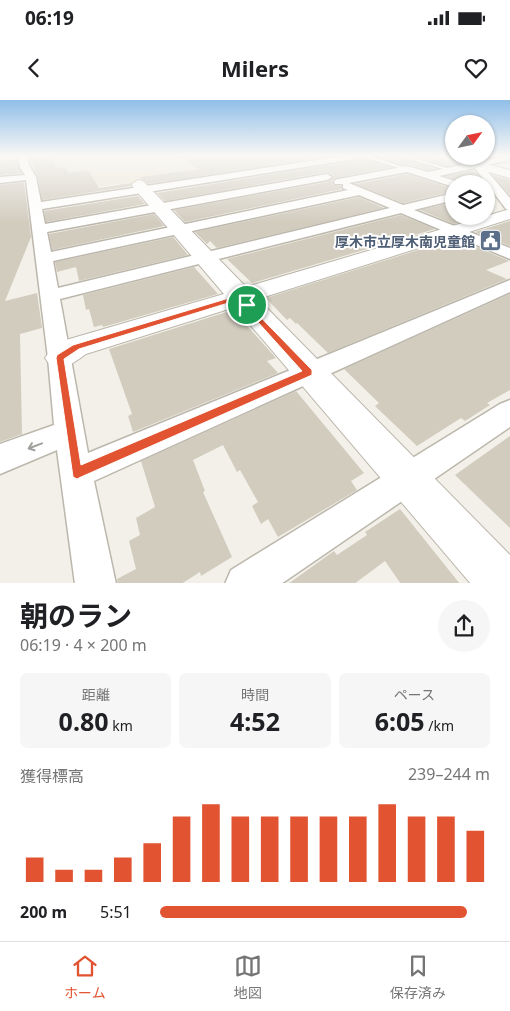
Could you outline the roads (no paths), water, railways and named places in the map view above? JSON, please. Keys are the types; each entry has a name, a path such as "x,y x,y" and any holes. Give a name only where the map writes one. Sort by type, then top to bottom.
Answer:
{"street":[{"path":"28,178 50,296 69,432 96,583"},
{"path":"43,258 154,203 216,178"},
{"path":"327,178 510,254"},
{"path":"37,218 350,178"},
{"path":"486,178 508,206"},
{"path":"37,218 154,203 360,191"},
{"path":"50,296 445,198"},
{"path":"495,198 508,206"},
{"path":"154,203 503,583"},
{"path":"460,233 508,206"},
{"path":"60,358 80,358 243,301 460,233 510,222"},
{"path":"77,473 510,285"},
{"path":"248,583 510,412"},
{"path":"0,459 69,432"}],"place":[{"name":"厚木市立厚木南児童館","path":"491,241"}]}
